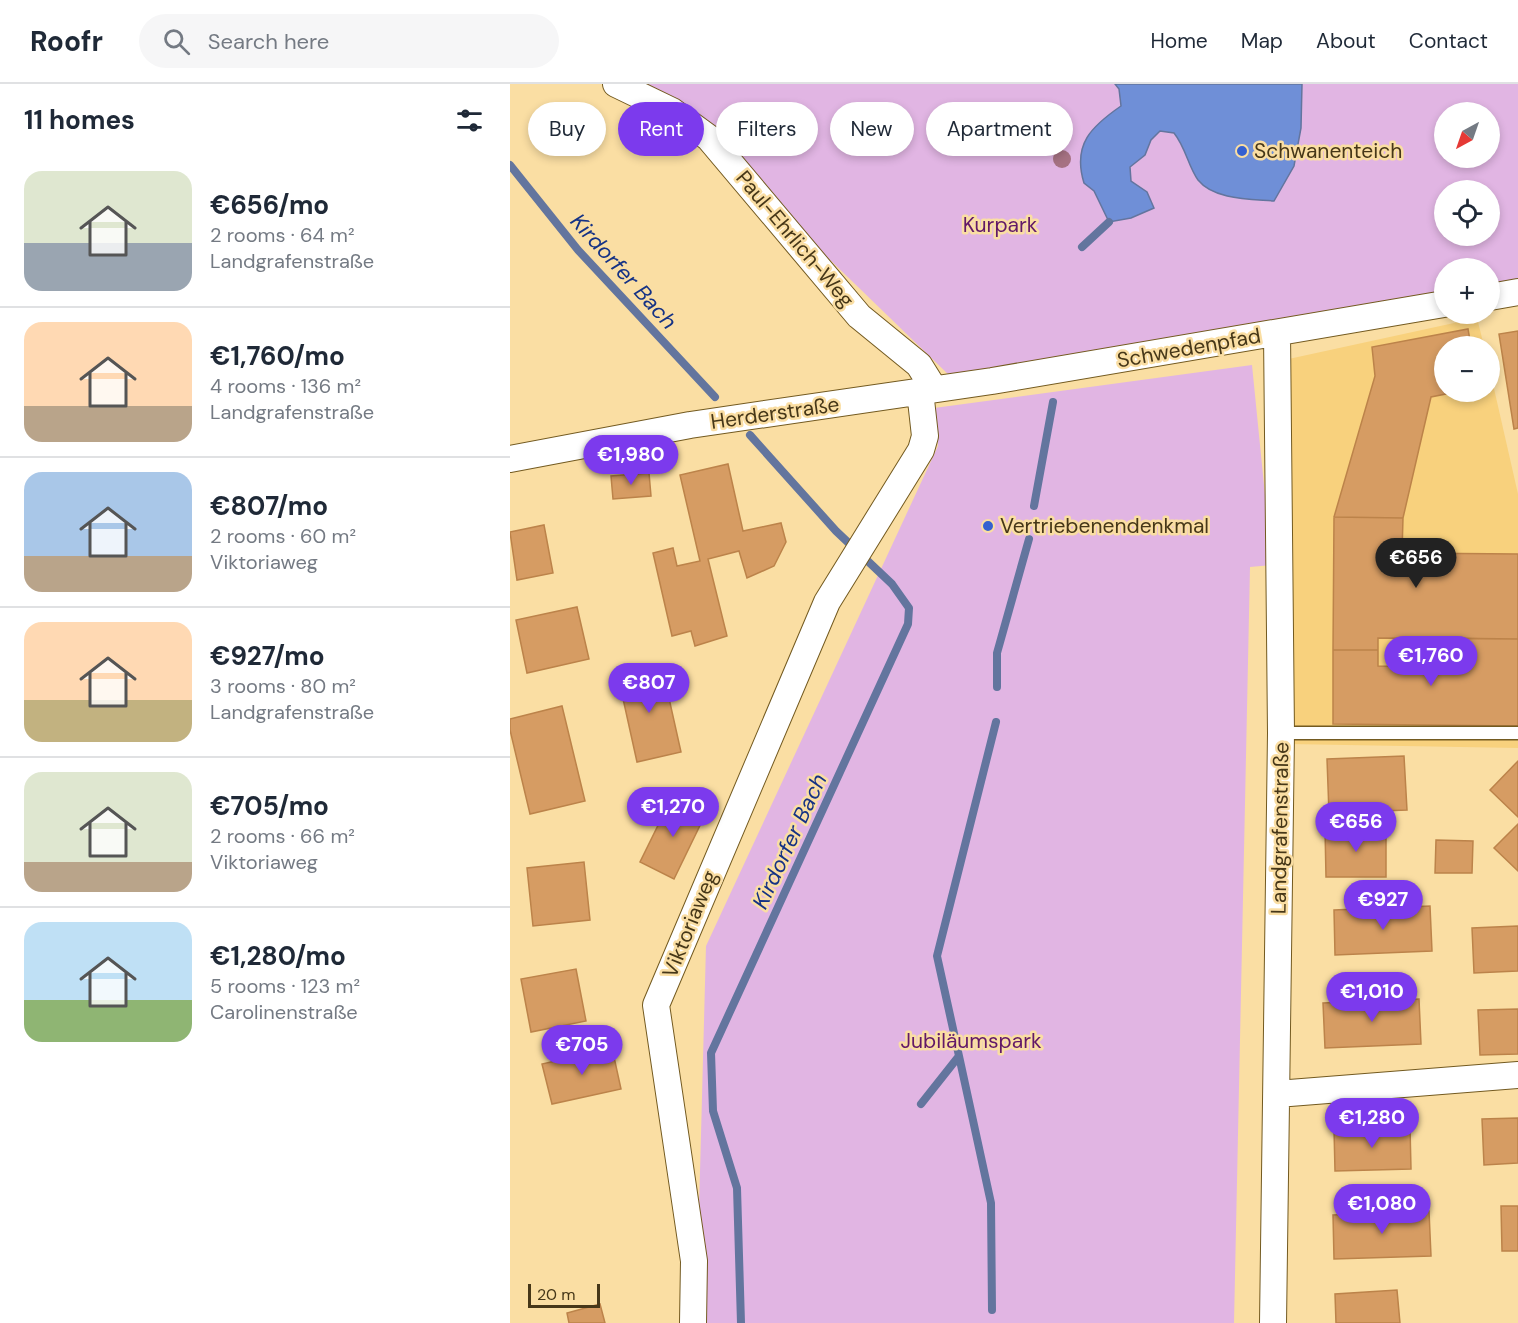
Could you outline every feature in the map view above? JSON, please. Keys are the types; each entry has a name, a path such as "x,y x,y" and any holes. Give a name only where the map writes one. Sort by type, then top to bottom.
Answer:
{"street":[{"name":"Paul-Ehrlich-Weg","path":"616,84 672,111 709,138 859,316 919,365 927,390"},
{"path":"1500,295 1518,292"},
{"name":"Schwedenpfad","path":"927,390 1434,306"},
{"name":"Landgrafenstraße","path":"1273,1323 1281,733 1277,333"},
{"name":"Herderstraße","path":"510,459 690,425 927,390"},
{"name":"Viktoriaweg","path":"693,1323 694,1261 656,1005 822,613 858,550 921,450 926,436 927,390"},
{"path":"1277,1094 1518,1075"}],"lane":[{"path":"1281,733 1518,733"}],"shaded area":[{"path":"1449,324 1478,324 1482,336 1434,336 1434,402 1497,402 1518,494 1518,748 1288,744 1284,360"}],"green space":[{"name":"Kurpark","path":"637,84 1518,84 1518,280 1500,283 1500,258 1434,258 1434,295 951,377 792,223 740,156 818,156 818,102 716,102 716,132 704,122 704,102 673,102"},
{"name":"Jubiläumspark","path":"1252,365 1272,565 1250,567 1234,1323 696,1323 706,946 938,446 934,408"}],"water":[{"name":"Schwanenteich","path":"1115,84 1302,84 1301,128 1294,166 1274,201 1223,195 1205,187 1195,175 1174,133 1160,131 1151,140 1145,155 1130,167 1131,181 1147,192 1154,208 1131,218 1109,222 1094,191 1084,183 1081,157 1087,137 1093,129 1121,106 1119,89"}],"building":[{"path":"1468,329 1469,336 1434,336 1434,396 1431,397 1403,518 1334,517 1375,376 1372,347"},
{"path":"1518,331 1518,428 1514,429 1500,336 1499,334"},
{"path":"728,464 743,531 781,523 786,542 774,566 747,578 739,551 708,559 727,636 695,646 691,631 672,636 653,553 673,548 677,566 700,561 680,475"},
{"path":"649,473 651,496 613,499 611,476"},
{"path":"1334,517 1403,518 1402,553 1518,554 1518,639 1378,638 1378,650 1333,650"},
{"path":"544,525 553,573 517,580 510,532"},
{"path":"577,607 589,659 527,673 516,620"},
{"path":"1438,638 1518,639 1518,726 1333,724 1333,650 1378,650 1378,666 1438,667"},
{"path":"662,667 681,752 637,762 618,676"},
{"path":"562,706 585,801 530,814 510,730 510,719"},
{"path":"1404,756 1407,810 1329,813 1327,759"},
{"path":"1518,761 1518,817 1490,790"},
{"path":"672,797 706,813 674,879 640,862"},
{"path":"1518,824 1518,871 1494,848"},
{"path":"1325,829 1386,829 1386,877 1326,877"},
{"path":"1436,840 1473,841 1472,873 1435,873"},
{"path":"584,862 590,920 533,926 527,868"},
{"path":"1430,906 1432,951 1335,955 1334,910"},
{"path":"1518,926 1518,971 1474,973 1472,928"},
{"path":"576,969 586,1021 531,1032 521,979"},
{"path":"1419,999 1421,1044 1325,1048 1323,1003"},
{"path":"1518,1009 1518,1054 1480,1055 1478,1010"},
{"path":"612,1048 621,1089 552,1104 542,1064"},
{"path":"1518,1118 1518,1163 1484,1165 1482,1119"},
{"path":"1410,1127 1411,1169 1335,1171 1334,1129"},
{"path":"1501,1206 1518,1206 1518,1251 1502,1251"},
{"path":"1429,1211 1431,1256 1334,1259 1333,1215"},
{"path":"1397,1290 1400,1323 1336,1323 1335,1294"},
{"path":"600,1304 605,1323 569,1323 567,1313"}],"waterway":[{"name":"Kirdorfer Bach","path":"510,165 578,250 715,397"},
{"name":"Kirdorfer Bach","path":"1082,247 1109,222"},
{"name":"Kirdorfer Bach","path":"1034,506 1053,402"},
{"name":"Kirdorfer Bach","path":"741,1323 737,1188 713,1111 711,1053 908,624 909,608 892,584 836,531 750,435"},
{"name":"Kirdorfer Bach","path":"997,687 997,653 1029,539"},
{"name":"Kirdorfer Bach","path":"921,1104 959,1056 937,956 996,722"},
{"name":"Kirdorfer Bach","path":"959,1056 991,1203 992,1310"}],"place":[{"name":"Schwanenteich","path":"1242,151"},
{"name":"Vertriebenendenkmal","path":"988,526"}]}
